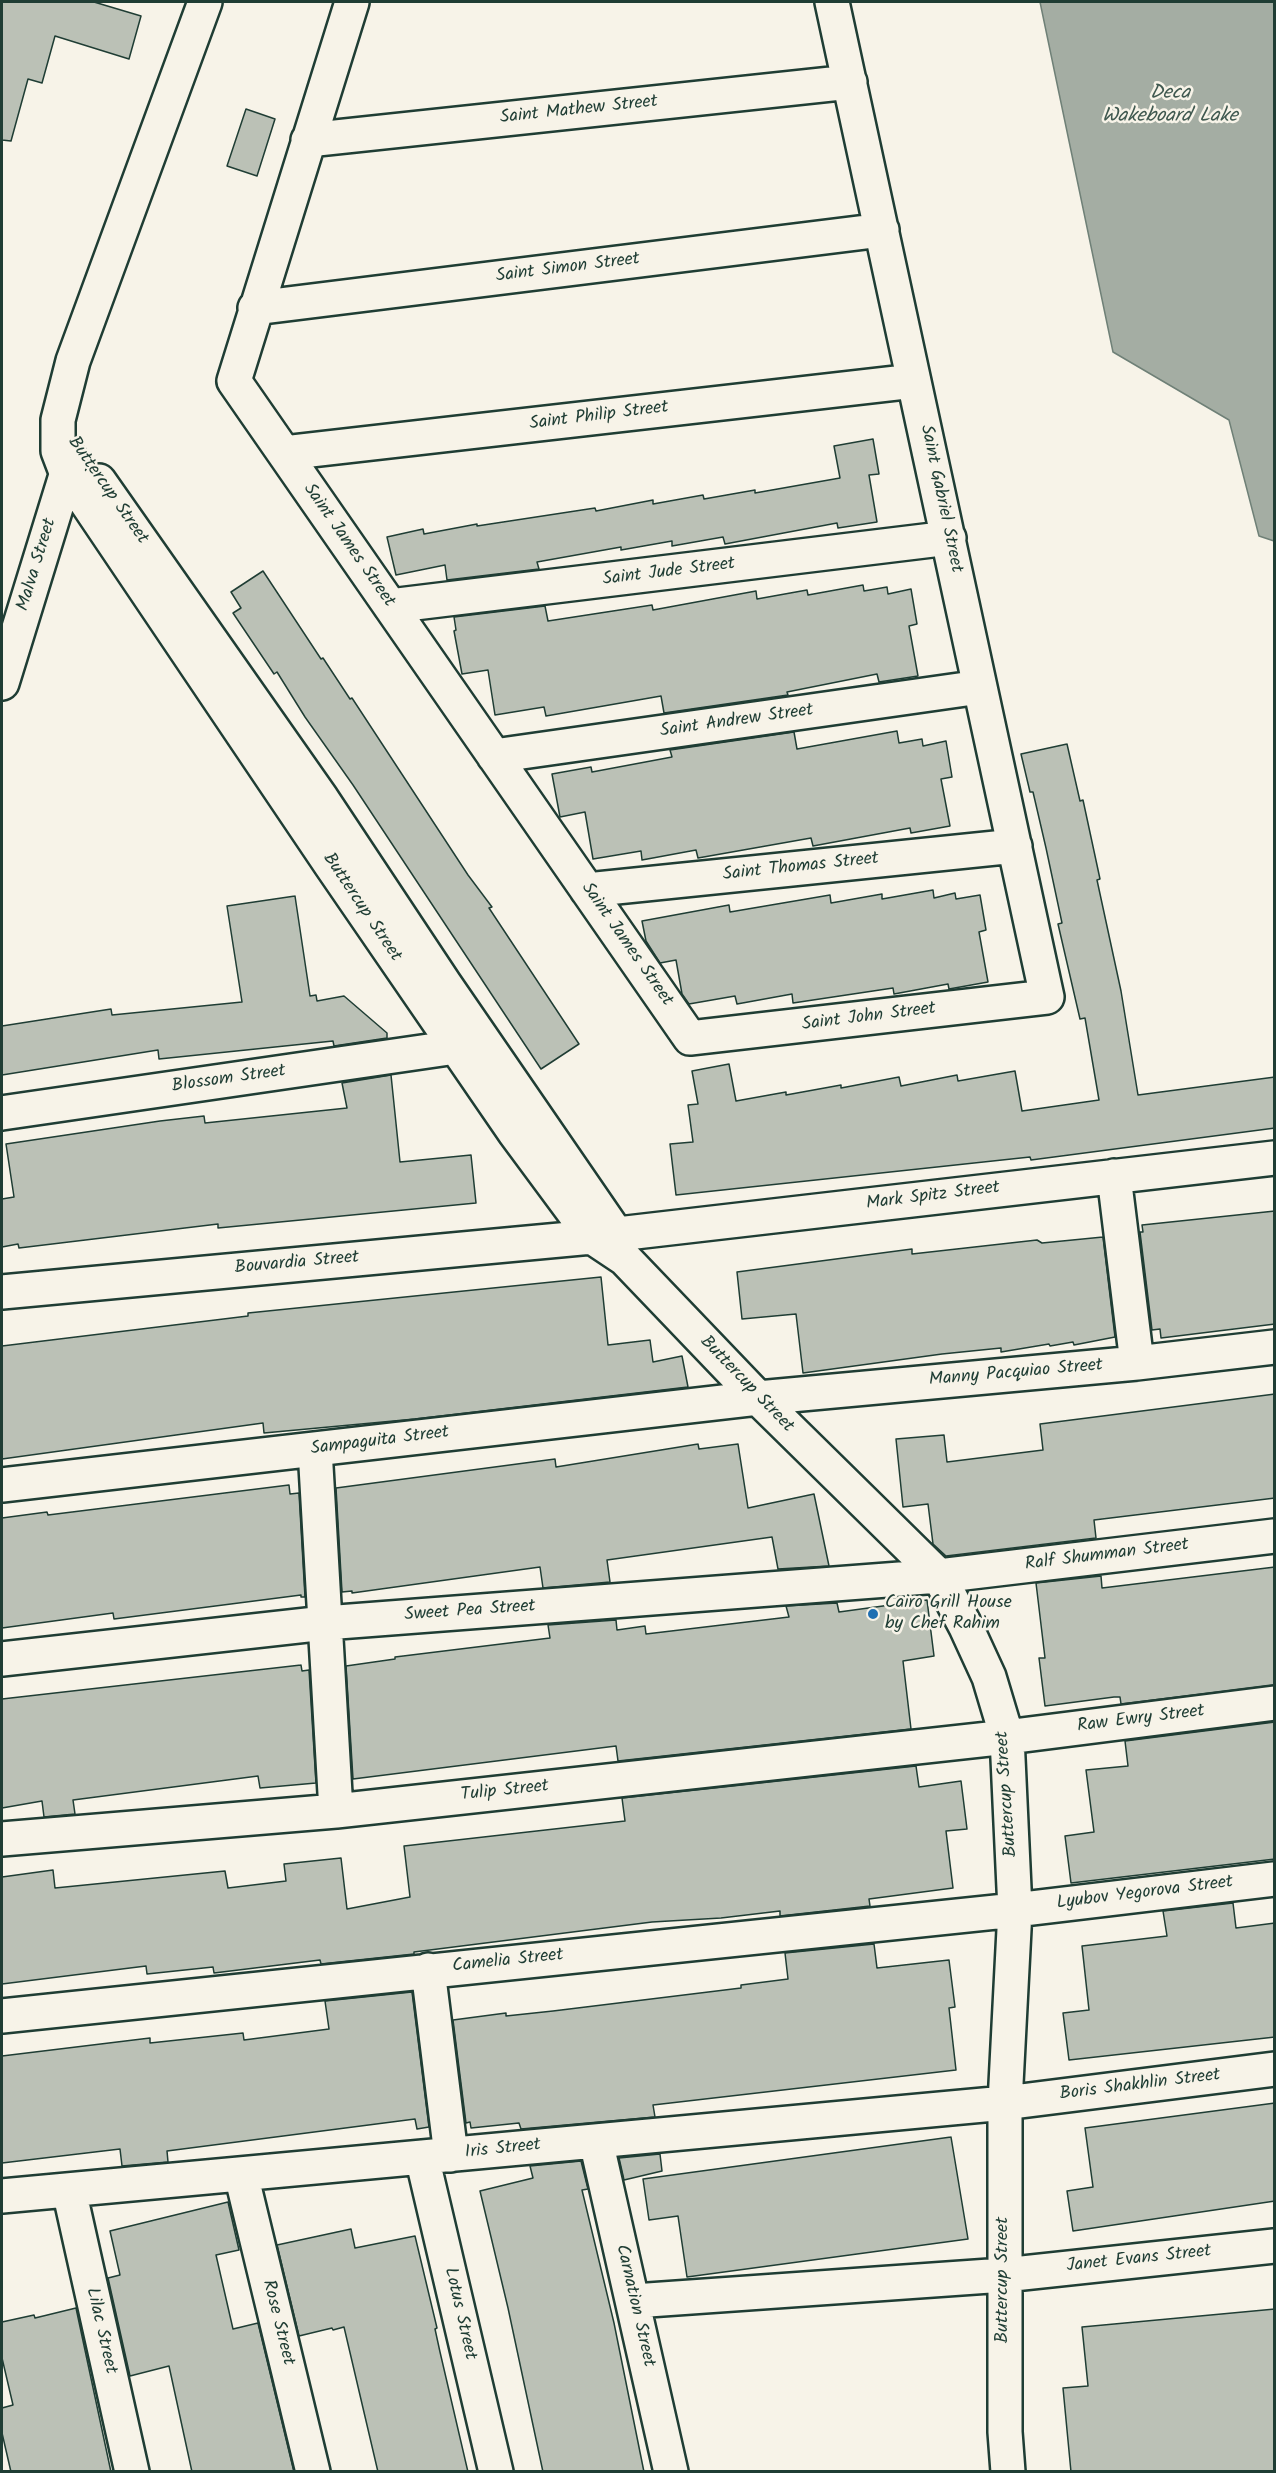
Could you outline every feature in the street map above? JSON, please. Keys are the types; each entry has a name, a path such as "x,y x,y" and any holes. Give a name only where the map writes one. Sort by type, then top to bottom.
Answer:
{"street":[{"name":"Buttercup Street","path":"205,2 73,361 58,420 58,451 71,460 322,799 611,1243"},
{"name":"Saint James Street","path":"352,2 234,381 690,1038"},
{"name":"Saint Gabriel Street","path":"832,2 1047,997"},
{"name":"Saint Mathew Street","path":"308,140 850,82"},
{"name":"Saint Simon Street","path":"255,308 882,230"},
{"name":"Saint Philip Street","path":"284,453 914,381"},
{"name":"Buttercup Street","path":"71,460 456,1047 611,1243 758,1398 939,1576 966,1626 989,1677 1007,1737 1015,1910 1005,2103 1005,2432 1008,2472"},
{"name":"Malva Street","path":"2,683 71,460"},
{"name":"Saint Jude Street","path":"390,606 949,538"},
{"name":"Saint Andrew Street","path":"494,756 980,687"},
{"name":"Saint Thomas Street","path":"587,890 1015,846"},
{"name":"Saint John Street","path":"690,1038 1047,997"},
{"name":"Blossom Street","path":"2,1113 456,1047"},
{"name":"Mark Spitz Street","path":"611,1243 1114,1176 1275,1158"},
{"path":"1114,1176 1137,1363"},
{"name":"Bouvardia Street","path":"2,1292 611,1243"},
{"name":"Manny Pacquiao Street","path":"758,1398 1137,1363 1275,1347"},
{"name":"Sampaguita Street","path":"2,1485 758,1398"},
{"path":"315,1449 336,1811"},
{"name":"Ralf Shumman Street","path":"939,1576 1275,1536"},
{"name":"Sweet Pea Street","path":"2,1659 325,1623 939,1576"},
{"name":"Raw Ewry Street","path":"1007,1737 1275,1703"},
{"name":"Tulip Street","path":"2,1839 336,1811 1007,1737"},
{"name":"Lyubov Yegorova Street","path":"1015,1910 1275,1879"},
{"name":"Camelia Street","path":"2,2016 1015,1910"},
{"name":"Lotus Street","path":"428,1970 436,2156 496,2472"},
{"name":"Boris Shakhlin Street","path":"1005,2103 1275,2069"},
{"name":"Iris Street","path":"2,2196 1005,2103"},
{"name":"Carnation Street","path":"596,2141 671,2472"},
{"name":"Rose Street","path":"241,2174 313,2472"},
{"name":"Lilac Street","path":"69,2190 132,2472"},
{"name":"Janet Evans Street","path":"634,2301 1004,2275 1275,2246"}],"water":[{"name":"Deca Wakeboard Lake","path":"1040,2 1274,2 1274,541 1259,536 1229,420 1113,352"}],"building":[{"path":"2,2 94,2 141,16 129,59 55,36 42,83 28,79 11,141 2,140"},
{"path":"246,109 275,119 257,176 227,166"},
{"path":"873,439 879,474 869,475 877,522 838,528 837,523 725,544 723,537 672,546 672,541 621,550 621,547 537,562 539,569 447,580 445,565 396,575 387,537 423,529 424,534 477,524 477,526 595,508 596,511 653,500 653,504 703,495 704,499 755,490 755,493 840,478 834,446"},
{"path":"263,571 321,659 323,658 350,699 352,698 468,875 492,907 489,908 579,1044 541,1069 277,672 274,674 233,613 241,608 231,592"},
{"path":"863,585 864,591 887,587 888,594 911,589 917,624 909,626 918,676 879,682 877,674 787,692 788,695 664,713 661,696 546,716 544,707 495,715 488,670 462,674 454,631 456,630 454,617 545,606 548,621 652,605 653,610 756,591 757,599 807,590 808,595"},
{"path":"897,731 899,743 922,739 923,746 946,741 952,777 941,779 950,826 911,833 910,828 813,846 811,838 698,858 696,850 642,860 641,851 593,859 585,812 560,817 552,774 591,767 592,772 672,757 670,750 794,732 797,749"},
{"path":"1067,744 1080,801 1083,800 1100,879 1097,880 1121,991 1138,1095 1275,1077 1275,1128 1031,1160 1030,1157 676,1195 670,1144 693,1142 688,1105 698,1104 692,1071 729,1064 736,1101 841,1085 841,1088 899,1077 901,1086 957,1075 958,1081 1015,1071 1022,1111 1099,1100 1085,1018 1080,1019 1058,924 1062,923 1046,848 1033,792 1030,792 1021,754"},
{"path":"933,890 934,898 955,893 956,899 980,895 986,930 979,932 988,982 949,989 948,984 894,994 893,988 793,1003 792,994 737,1004 735,996 689,1004 682,994 676,960 660,963 646,941 642,921 729,905 730,912 830,895 831,903 882,894 882,899"},
{"path":"295,896 310,996 316,995 317,1001 344,996 387,1033 387,1038 334,1046 333,1041 159,1059 158,1050 2,1075 2,1026 111,1009 112,1015 242,1002 227,906"},
{"path":"391,1075 400,1162 471,1155 476,1203 218,1228 218,1224 19,1248 18,1244 2,1247 2,1199 14,1197 6,1144 204,1116 205,1123 347,1108 342,1083"},
{"path":"1275,1211 1275,1324 1161,1338 1160,1329 1152,1330 1140,1232 1143,1232 1142,1225"},
{"path":"1103,1237 1115,1337 1074,1345 1073,1342 1001,1352 1001,1348 942,1354 803,1373 796,1314 742,1319 737,1272 912,1249 912,1254 1037,1240 1042,1243"},
{"path":"601,1277 608,1345 650,1340 653,1362 682,1356 688,1387 415,1419 264,1433 263,1423 2,1459 2,1346 248,1316 248,1313"},
{"path":"1275,1394 1275,1498 1094,1520 1096,1538 946,1556 933,1544 928,1504 903,1507 896,1439 944,1435 947,1462 1043,1450 1040,1424"},
{"path":"698,1444 699,1449 738,1444 748,1508 814,1494 829,1566 778,1569 772,1537 607,1560 610,1582 543,1588 540,1567 352,1593 352,1591 342,1592 336,1488 555,1459 556,1467"},
{"path":"289,1485 290,1494 299,1493 305,1597 301,1595 114,1619 113,1613 2,1628 2,1518 47,1512 48,1515"},
{"path":"1275,1567 1275,1685 1121,1704 1120,1697 1114,1697 1045,1706 1039,1658 1045,1658 1036,1583 1101,1576 1102,1588"},
{"path":"927,1600 934,1656 903,1661 911,1729 618,1761 616,1746 353,1779 346,1666 395,1659 395,1657 550,1638 548,1625 616,1620 617,1630 645,1626 646,1634 789,1617 786,1606 837,1603 839,1612"},
{"path":"301,1665 302,1671 309,1670 316,1783 260,1788 258,1776 73,1800 75,1814 44,1817 42,1801 2,1808 2,1699"},
{"path":"1275,1722 1275,1859 1071,1883 1065,1836 1094,1832 1086,1770 1128,1766 1125,1741"},
{"path":"916,1766 919,1787 961,1781 967,1829 946,1831 953,1888 869,1899 870,1906 780,1916 780,1911 721,1918 652,1922 321,1964 320,1960 214,1973 213,1967 147,1974 146,1966 2,1984 2,1877 53,1870 55,1888 225,1871 228,1888 286,1881 284,1864 341,1858 347,1909 410,1897 404,1846 625,1821 622,1798"},
{"path":"1233,1903 1236,1928 1275,1923 1275,2037 1069,2060 1063,2013 1089,2010 1082,1946 1167,1936 1163,1911"},
{"path":"874,1944 877,1968 949,1960 955,2007 949,2008 956,2070 653,2105 655,2117 521,2129 519,2123 471,2128 470,2122 466,2123 453,2020 506,2013 506,2016 553,2011 741,1988 741,1985 788,1979 785,1953"},
{"path":"412,1992 429,2127 417,2129 415,2119 167,2151 168,2162 122,2166 120,2149 2,2163 2,2056 150,2038 150,2043 243,2033 244,2040 329,2029 325,2001"},
{"path":"1275,2103 1275,2201 1073,2231 1067,2191 1093,2187 1085,2128"},
{"path":"951,2137 968,2239 687,2277 678,2216 649,2220 643,2179"},
{"path":"660,2154 662,2171 624,2180 619,2158"},
{"path":"581,2161 588,2189 582,2190 614,2323 644,2472 543,2472 480,2191 533,2178 530,2166"},
{"path":"228,2202 239,2250 216,2255 233,2329 258,2323 294,2472 192,2472 169,2366 130,2376 108,2278 120,2275 110,2231"},
{"path":"351,2229 355,2248 415,2236 468,2472 378,2472 344,2327 299,2336 277,2245"},
{"path":"76,2308 111,2472 11,2472 2,2433 2,2408 13,2405 2,2358 2,2322 34,2315 35,2318"},
{"path":"1275,2309 1275,2472 1071,2472 1063,2388 1088,2386 1082,2327"}],"place":[{"name":"Cairo Grill House by Chef Rahim","path":"873,1614"}]}
